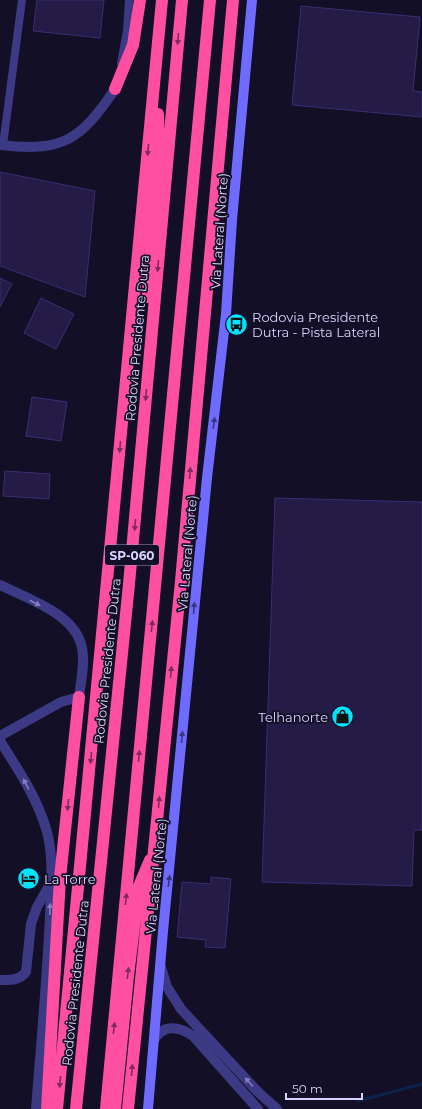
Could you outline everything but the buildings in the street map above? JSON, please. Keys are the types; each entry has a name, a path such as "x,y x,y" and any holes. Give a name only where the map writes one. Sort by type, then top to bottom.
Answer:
{"highway":[{"path":"115,89 133,45 140,0"},
{"name":"Rodovia Presidente Dutra","path":"57,1109 162,0"},
{"name":"Rodovia Presidente Dutra","path":"76,1109 130,576 182,0"},
{"name":"SP-060","path":"106,1109 210,0"},
{"path":"128,1109 181,581 233,0"},
{"path":"153,92 157,98 159,152 154,220 148,268 148,306 153,322"},
{"path":"47,1109 60,878 79,697"},
{"path":"115,1109 128,976 140,886 155,847"}],"main road":[{"name":"Via Lateral (Norte)","path":"148,1109 160,961 207,478 226,314 232,220 252,0"}],"street":[{"path":"22,0 2,145 38,148 60,144 82,131 94,119 115,89 127,31 129,0"},
{"path":"0,585 58,615 70,623 78,635 82,649 79,697 61,702 0,736"},
{"path":"0,741 24,780 42,815 50,847 51,882 47,976 36,1109"},
{"path":"0,980 15,980 23,976 26,972 31,924 37,907 51,882"},
{"path":"160,961 167,987 181,1009 258,1092 277,1109"},
{"path":"154,1040 157,1034 168,1028 177,1028 193,1036 258,1109"}],"waterway":[{"path":"358,1101 422,1084"}],"place":[{"name":"Rodovia Presidente Dutra - Pista Lateral","path":"236,324"},
{"name":"Telhanorte","path":"343,717"},
{"name":"La Torre","path":"28,879"}]}
